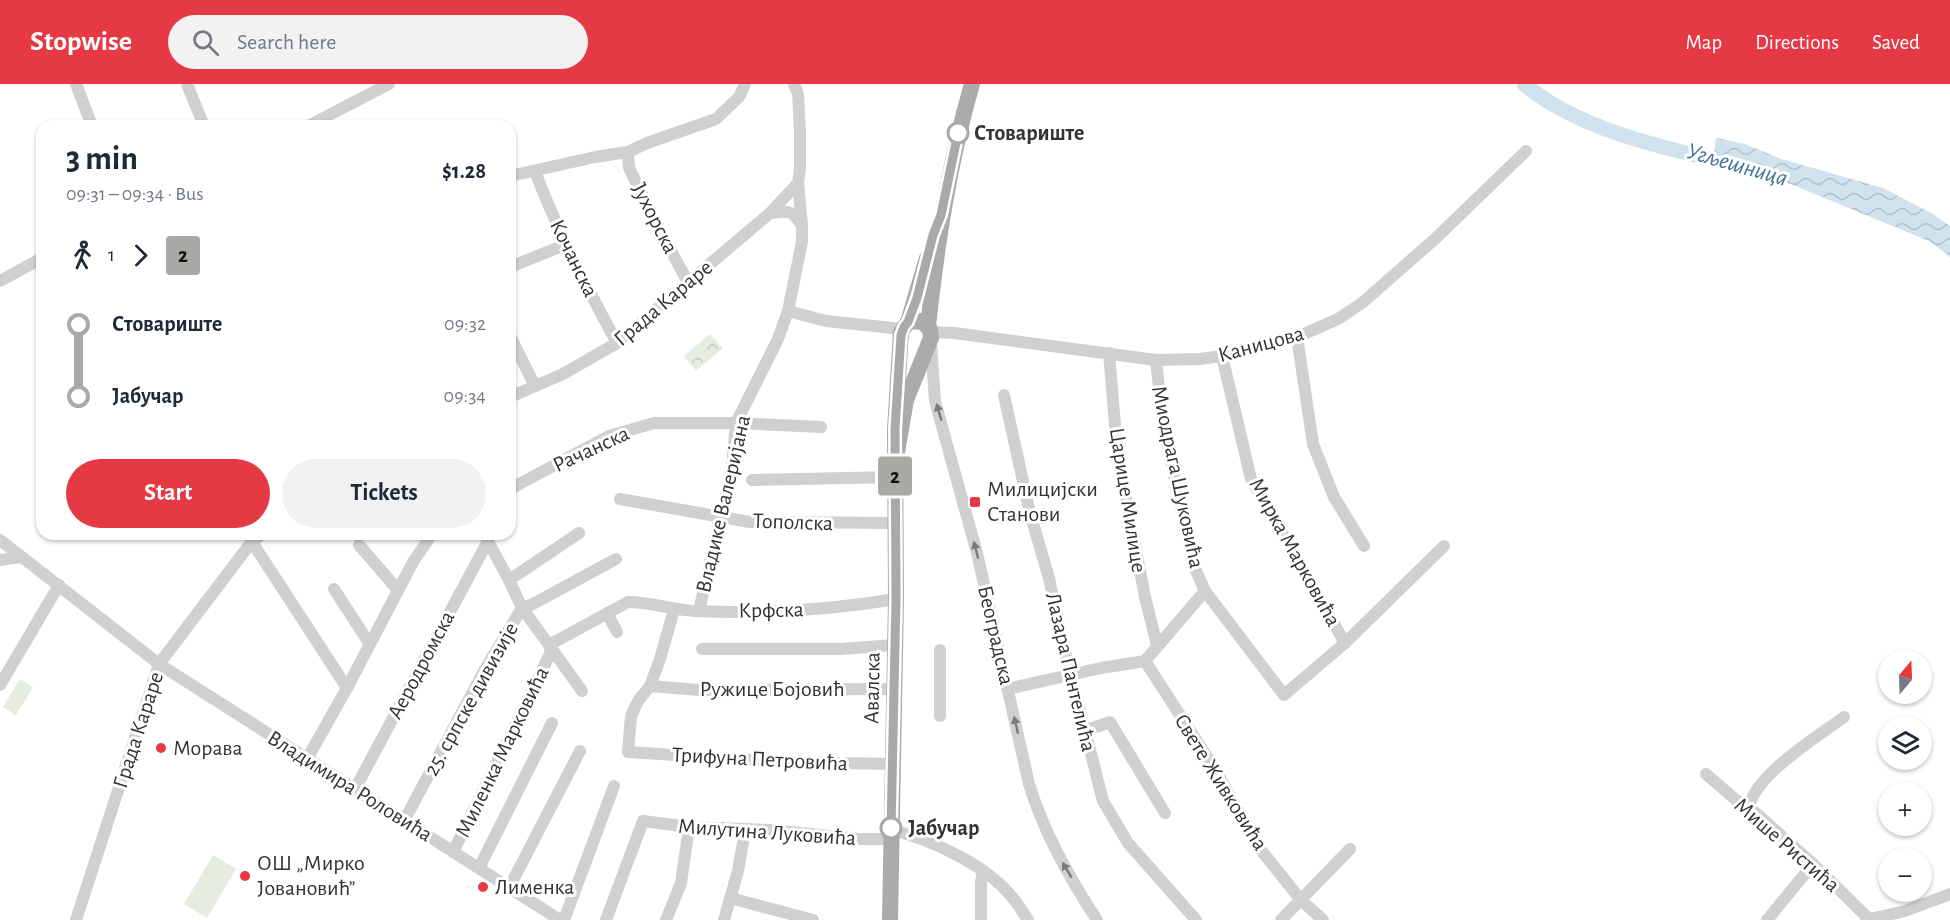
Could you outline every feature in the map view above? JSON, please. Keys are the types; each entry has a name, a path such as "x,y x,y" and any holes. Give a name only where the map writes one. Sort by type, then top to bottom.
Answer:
{"main road":[{"path":"896,458 895,429 904,330 917,298 933,235 941,215 958,133 972,84"},
{"path":"896,458 905,406 929,336 941,237 941,215"},
{"path":"904,330 916,320 929,336"},
{"path":"904,330 904,343 911,349 921,349 929,336"},
{"name":"Авалска","path":"890,920 895,689 896,458"}],"street":[{"path":"76,84 90,120"},
{"path":"187,84 202,120"},
{"path":"319,120 388,84"},
{"path":"516,175 628,152 716,119 739,96 745,84"},
{"name":"Владике Валеријана","path":"699,611 731,477 736,423 778,339 788,311 802,242 798,183 800,132 798,94 794,84"},
{"name":"Каницова","path":"929,336 954,333 1156,360 1222,356 1297,337 1338,319 1362,303 1436,238 1526,151"},
{"name":"Јухорска","path":"628,152 629,168 688,282"},
{"name":"Кочанска","path":"535,171 544,196 617,343"},
{"name":"Града Караре","path":"516,394 563,374 617,343 770,213 798,183"},
{"path":"770,213 787,211 795,215 802,225"},
{"path":"516,265 567,244"},
{"path":"2,278 36,261"},
{"path":"788,311 826,321 904,330"},
{"name":"Београдска","path":"929,336 935,401 977,553 1029,784 1040,818 1055,850 1097,920"},
{"path":"1297,337 1313,444 1334,496 1364,546"},
{"path":"516,348 535,386"},
{"name":"Царице Милице","path":"1109,353 1117,450 1145,597 1157,645"},
{"name":"Мирка Марковића","path":"1222,356 1251,479 1345,643"},
{"name":"Миодрага Шуковића","path":"1156,360 1163,424 1185,529 1193,564 1205,591 1284,695 1323,661"},
{"name":"Лазара Пантелића","path":"1004,395 1030,513 1049,578 1084,731 1103,801 1128,843 1196,920"},
{"name":"Рачанска","path":"516,486 609,436 654,423 736,423 821,427"},
{"path":"752,480 895,477"},
{"name":"Тополска","path":"620,499 750,522 896,524"},
{"path":"509,580 579,533"},
{"name":"Владимира Роловића","path":"0,540 159,664 562,920"},
{"name":"Града Караре","path":"76,920 159,664 255,540"},
{"path":"258,540 347,688"},
{"path":"307,759 413,562 428,540"},
{"name":"Аеродромска","path":"355,789 484,540"},
{"path":"488,540 522,608 582,691"},
{"path":"359,545 398,590"},
{"name":"Мирка Марковића","path":"1323,661 1345,643 1444,546"},
{"path":"0,560 21,556"},
{"name":"25. српске дивизије","path":"404,821 484,669 522,608 616,559"},
{"path":"0,685 59,585"},
{"path":"334,589 369,643"},
{"path":"1007,688 1145,661 1205,591"},
{"name":"Крфска","path":"550,649 628,602 674,610 699,611 844,608 896,599"},
{"name":"Владике Валеријана","path":"628,752 631,716 638,701 650,686 674,610"},
{"path":"607,613 617,632"},
{"path":"702,649 841,649 895,645"},
{"name":"Миленка Марковића","path":"453,852 550,649"},
{"path":"940,650 940,716"},
{"name":"Свете Живковића","path":"1145,661 1213,766 1260,849 1301,900 1323,920"},
{"name":"Ружице Бојовић","path":"650,686 699,690 895,689"},
{"path":"1749,807 1754,792 1767,778 1844,717"},
{"path":"1084,731 1110,722 1165,813"},
{"path":"479,868 552,723"},
{"path":"509,888 580,751"},
{"name":"Трифуна Петровића","path":"628,752 785,762 893,764"},
{"name":"Мише Ристића","path":"1706,774 1736,800 1749,807 1813,864 1867,919"},
{"path":"562,920 614,786"},
{"name":"Милутина Луковића","path":"606,920 643,821 689,827 745,831 771,830 860,839 891,835 932,843 983,872 1012,896 1028,920"},
{"path":"666,920 681,883 689,827"},
{"path":"723,920 738,872 745,831"},
{"path":"1281,920 1350,849"},
{"path":"1767,920 1813,864"},
{"path":"981,920 983,872"},
{"path":"1867,919 1905,911 1950,894"},
{"path":"730,898 813,920"}],"green space":[{"path":"710,334 723,348 696,371 684,356"},
{"path":"20,679 33,687 16,715 3,707"},
{"path":"213,855 236,869 207,918 184,904"}],"water":[{"path":"1716,138 1745,144 1781,159 1883,188 1933,214 1950,226 1950,257 1929,241 1788,183 1712,166"}],"waterway":[{"name":"Угљешница","path":"1524,84 1570,114 1596,125 1651,144 1732,164"}],"bus line":[{"name":"2","path":"891,828 896,599 895,429 901,335 917,298 933,235 941,215 958,133"}],"place":[{"name":"Стовариште","path":"958,133"},
{"name":"Милицијски Станови","path":"975,502"},
{"name":"Морава","path":"161,748"},
{"name":"Јабучар","path":"891,828"},
{"name":"ОШ „Мирко Јовановић”","path":"245,876"},
{"name":"Лименка","path":"483,887"}]}
